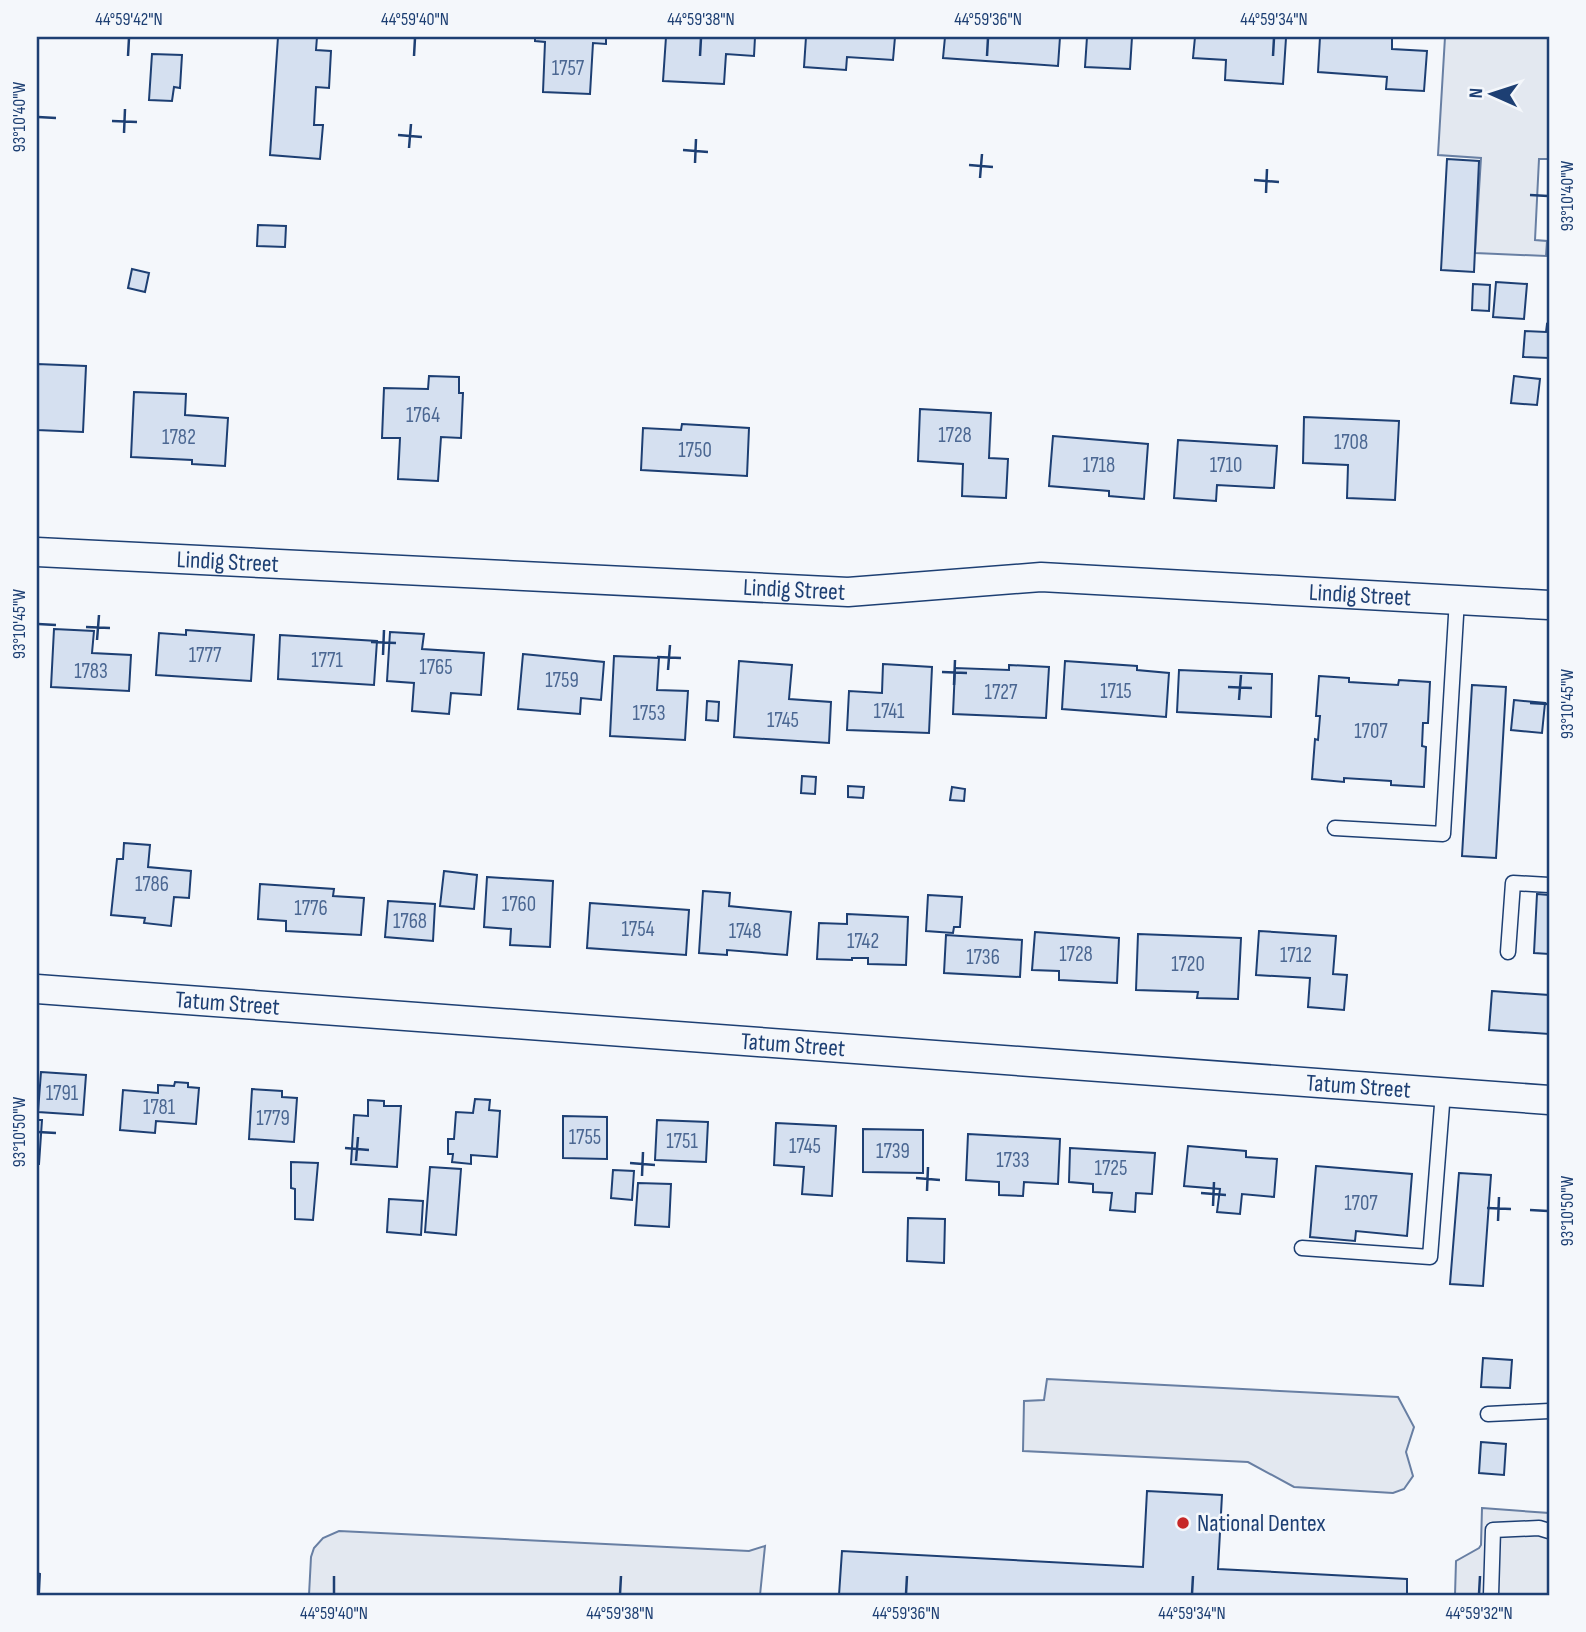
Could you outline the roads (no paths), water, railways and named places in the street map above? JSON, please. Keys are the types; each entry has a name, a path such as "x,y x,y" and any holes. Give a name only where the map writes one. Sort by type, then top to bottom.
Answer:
{"street":[{"name":"Lindig Street","path":"37,552 848,592 1041,577 1549,605"},
{"name":"Tatum Street","path":"37,989 1549,1100"}],"lane":[{"path":"1335,828 1443,834 1457,600"},
{"path":"1508,952 1513,883 1549,885"},
{"path":"1302,1248 1430,1257 1443,1092"},
{"path":"1488,1413 1549,1411"},
{"path":"1491,1595 1493,1530 1539,1528 1549,1531"}],"place":[{"name":"National Dentex","path":"1183,1523"}]}
